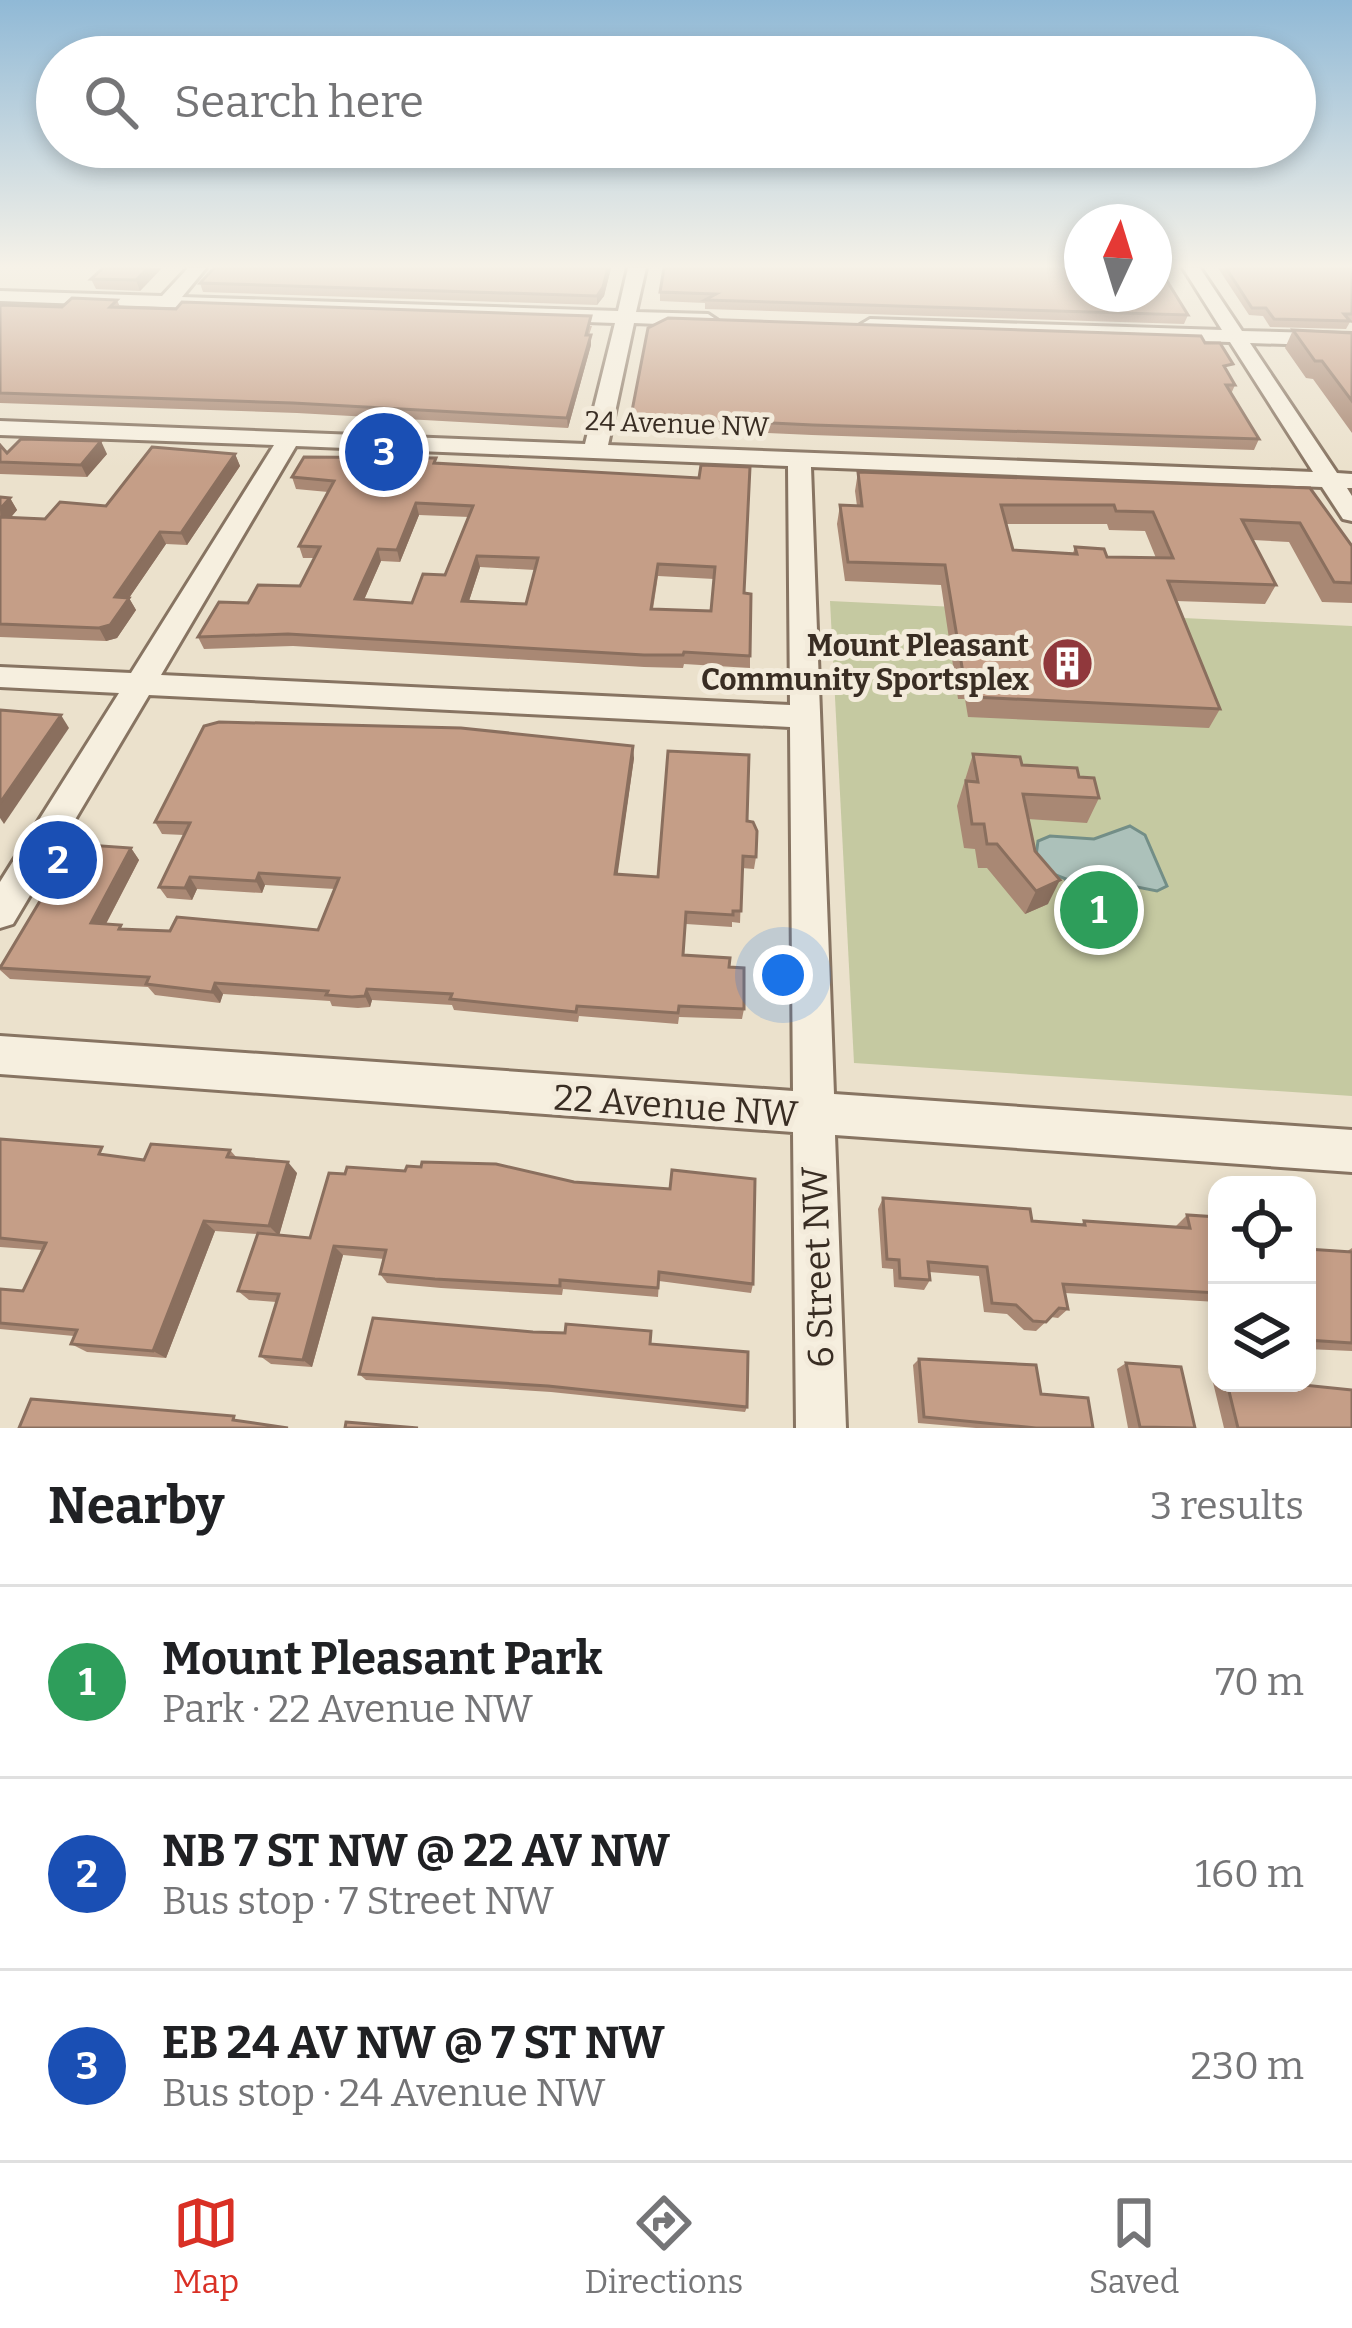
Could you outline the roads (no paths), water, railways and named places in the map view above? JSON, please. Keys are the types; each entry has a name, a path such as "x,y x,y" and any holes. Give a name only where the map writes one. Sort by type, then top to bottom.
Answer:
{"street":[{"path":"595,451 623,335"},
{"path":"1193,335 1352,340"},
{"path":"1236,336 1341,481 1352,514"},
{"name":"24 Avenue NW","path":"0,428 1341,481"},
{"path":"0,913 289,440"},
{"name":"6 Street NW","path":"799,459 821,1428"},
{"path":"0,677 803,717"},
{"name":"22 Avenue NW","path":"0,1055 1352,1151"}],"water":[{"path":"1130,826 1145,835 1167,886 1157,891 1107,881 1123,916 1110,929 1086,928 1062,904 1066,879 1048,872 1036,856 1038,841 1050,836 1094,839"}],"place":[{"name":"EB 24 AV NW @ 7 ST NW","path":"384,452"},
{"name":"Mount Pleasant Community Sportsplex","path":"1068,663"},
{"name":"NB 7 ST NW @ 22 AV NW","path":"58,860"},
{"name":"Mount Pleasant Park","path":"1099,910"}]}
